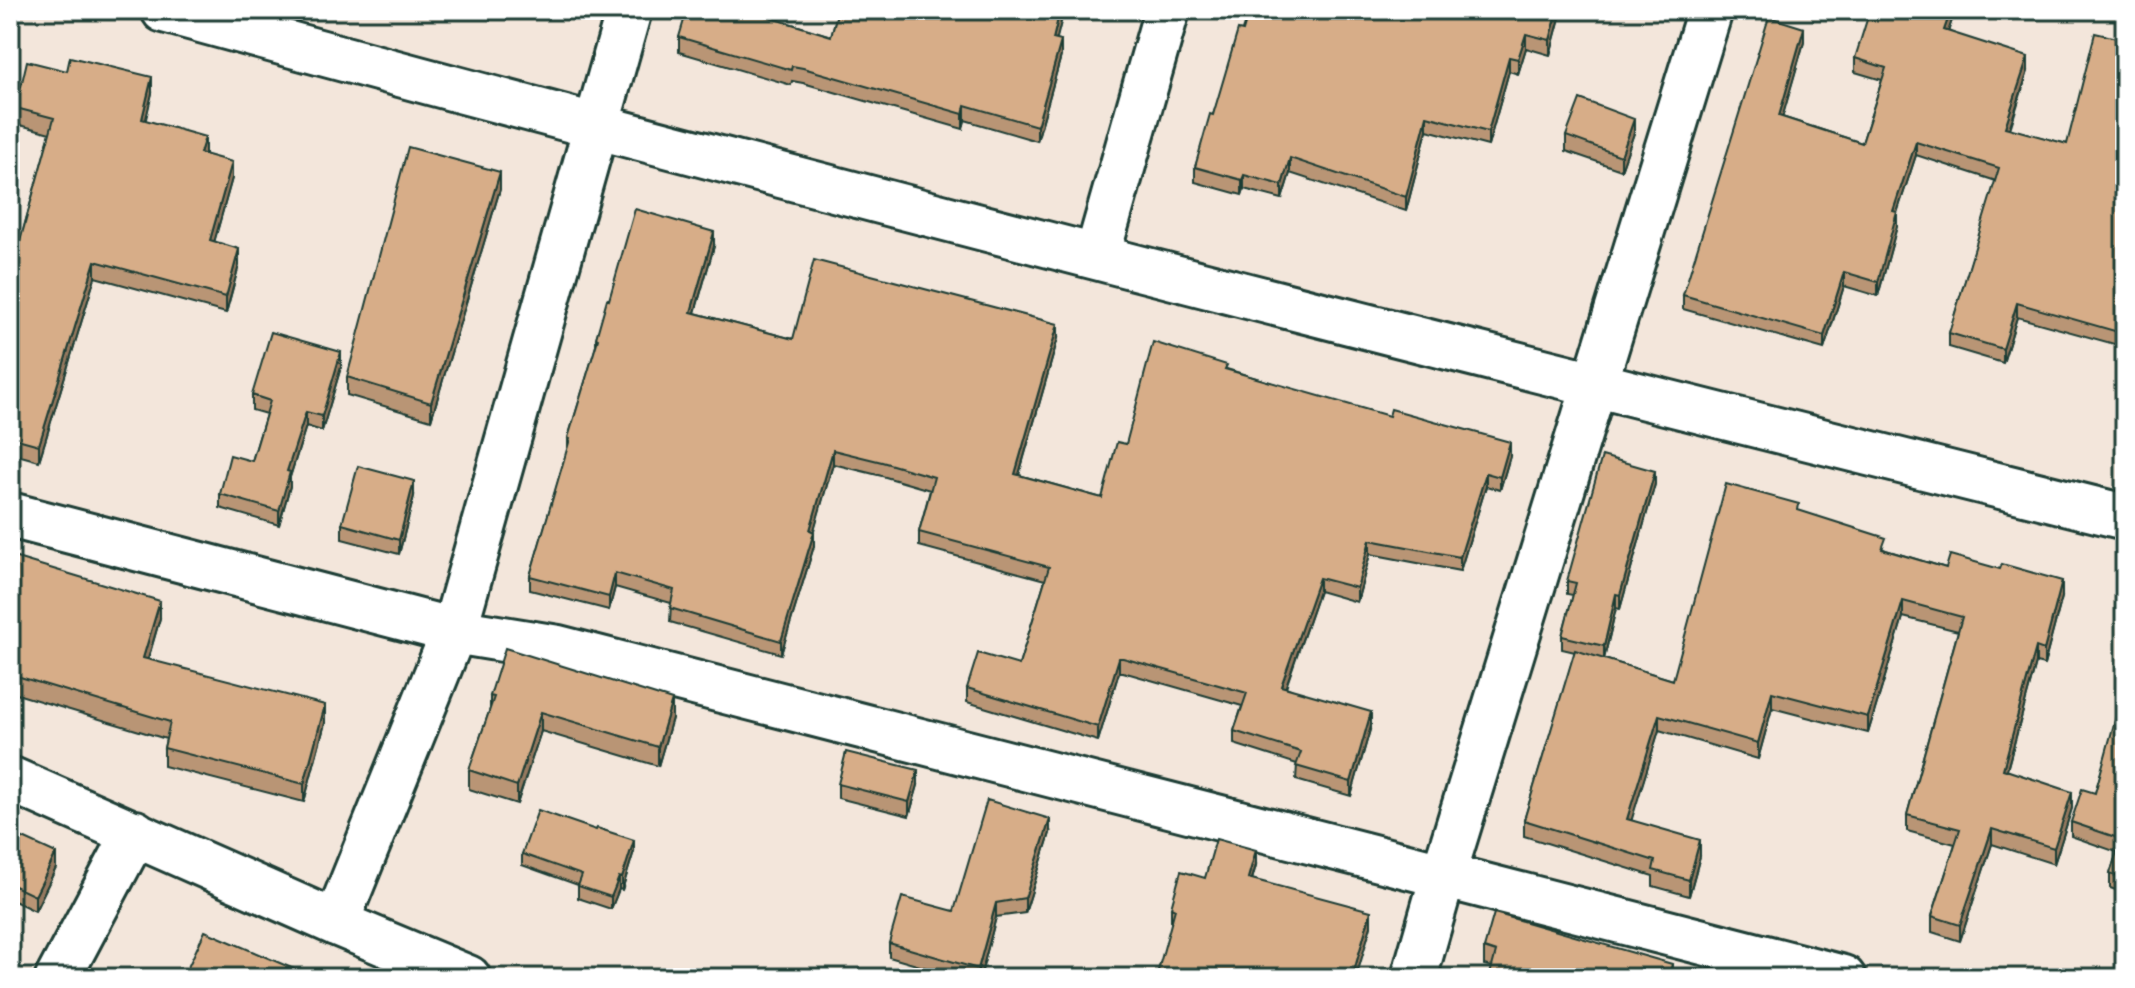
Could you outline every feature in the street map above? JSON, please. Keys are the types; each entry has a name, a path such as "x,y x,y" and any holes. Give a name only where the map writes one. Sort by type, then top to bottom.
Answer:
{"street":[{"path":"164,10 595,127 1594,385 2125,517"},
{"path":"336,923 454,631 629,10"},
{"path":"1097,256 1167,10"},
{"path":"1414,978 1710,10"},
{"path":"10,515 454,631 558,648 1843,978"},
{"path":"10,779 468,978"},
{"path":"58,978 135,833"}],"building":[{"path":"687,10 760,10 759,14 831,36 838,10 1060,10 1053,39 1061,41 1037,126 965,105 963,114 803,68 792,66 791,70 679,37"},
{"path":"1249,10 1558,10 1550,40 1526,34 1518,59 1509,57 1488,132 1427,116 1406,197 1290,158 1282,185 1244,175 1242,180 1195,167 1238,30 1243,31"},
{"path":"1870,10 1951,10 1944,30 2028,57 2005,127 2067,144 2095,33 2125,40 2125,334 2017,303 2003,349 1949,333 1999,168 1916,142 1893,211 1897,212 1878,282 1844,272 1824,336 1683,295 1769,17 1804,28 1779,116 1862,143 1886,68 1855,58"},
{"path":"70,57 152,77 142,119 205,137 200,153 232,162 210,240 239,249 226,297 95,261 39,445 10,437 10,358 19,328 10,325 10,243 19,245 54,118 16,108 27,61 67,71"},
{"path":"1580,99 1634,119 1621,156 1566,136"},
{"path":"408,147 500,172 431,403 347,377"},
{"path":"635,209 714,232 691,312 793,339 814,260 1058,324 1015,474 1102,498 1117,442 1126,444 1153,342 1227,365 1225,369 1389,416 1391,409 1510,442 1500,477 1486,473 1460,557 1370,540 1357,588 1319,578 1281,686 1371,712 1351,782 1296,766 1301,752 1234,731 1247,693 1123,658 1119,658 1098,727 967,688 978,653 1019,665 1049,567 919,532 934,477 882,462 833,450 810,530 814,532 781,641 670,608 674,590 615,573 609,597 530,576"},
{"path":"271,332 341,352 322,416 306,412 287,471 290,472 279,511 220,494 230,455 252,461 270,401 252,395"},
{"path":"1602,456 1655,471 1620,595 1616,594 1604,646 1562,636 1576,583 1567,581"},
{"path":"358,466 414,481 399,540 342,524"},
{"path":"1726,484 1799,504 1798,510 1886,538 1882,549 1946,568 1950,555 2000,569 2002,564 2062,581 2044,650 2036,647 2003,769 2072,792 2054,848 1992,829 1960,925 1932,916 1960,829 1907,815 1962,617 1903,601 1868,717 1772,692 1758,743 1659,715 1627,819 1700,840 1689,880 1653,870 1655,861 1524,820 1575,650 1673,680"},
{"path":"10,556 160,601 143,658 325,705 304,784 164,748 170,722 10,674"},
{"path":"505,648 672,700 658,747 541,712 517,786 469,770 494,697 490,696"},
{"path":"2123,691 2125,879 2110,874 2121,839 2071,822 2082,789 2095,793"},
{"path":"846,752 918,770 909,802 838,784"},
{"path":"987,800 1050,819 1025,898 996,903 978,969 889,943 902,897 954,911"},
{"path":"538,810 634,840 622,878 619,877 611,897 578,886 582,875 522,854"},
{"path":"10,832 56,853 35,896 10,884"},
{"path":"1216,839 1256,850 1248,878 1371,911 1352,978 1156,978 1175,909 1171,907 1181,871 1205,878"},
{"path":"1494,913 1672,964 1668,978 1489,978 1496,952 1484,948"},
{"path":"205,931 315,978 183,978"}]}
